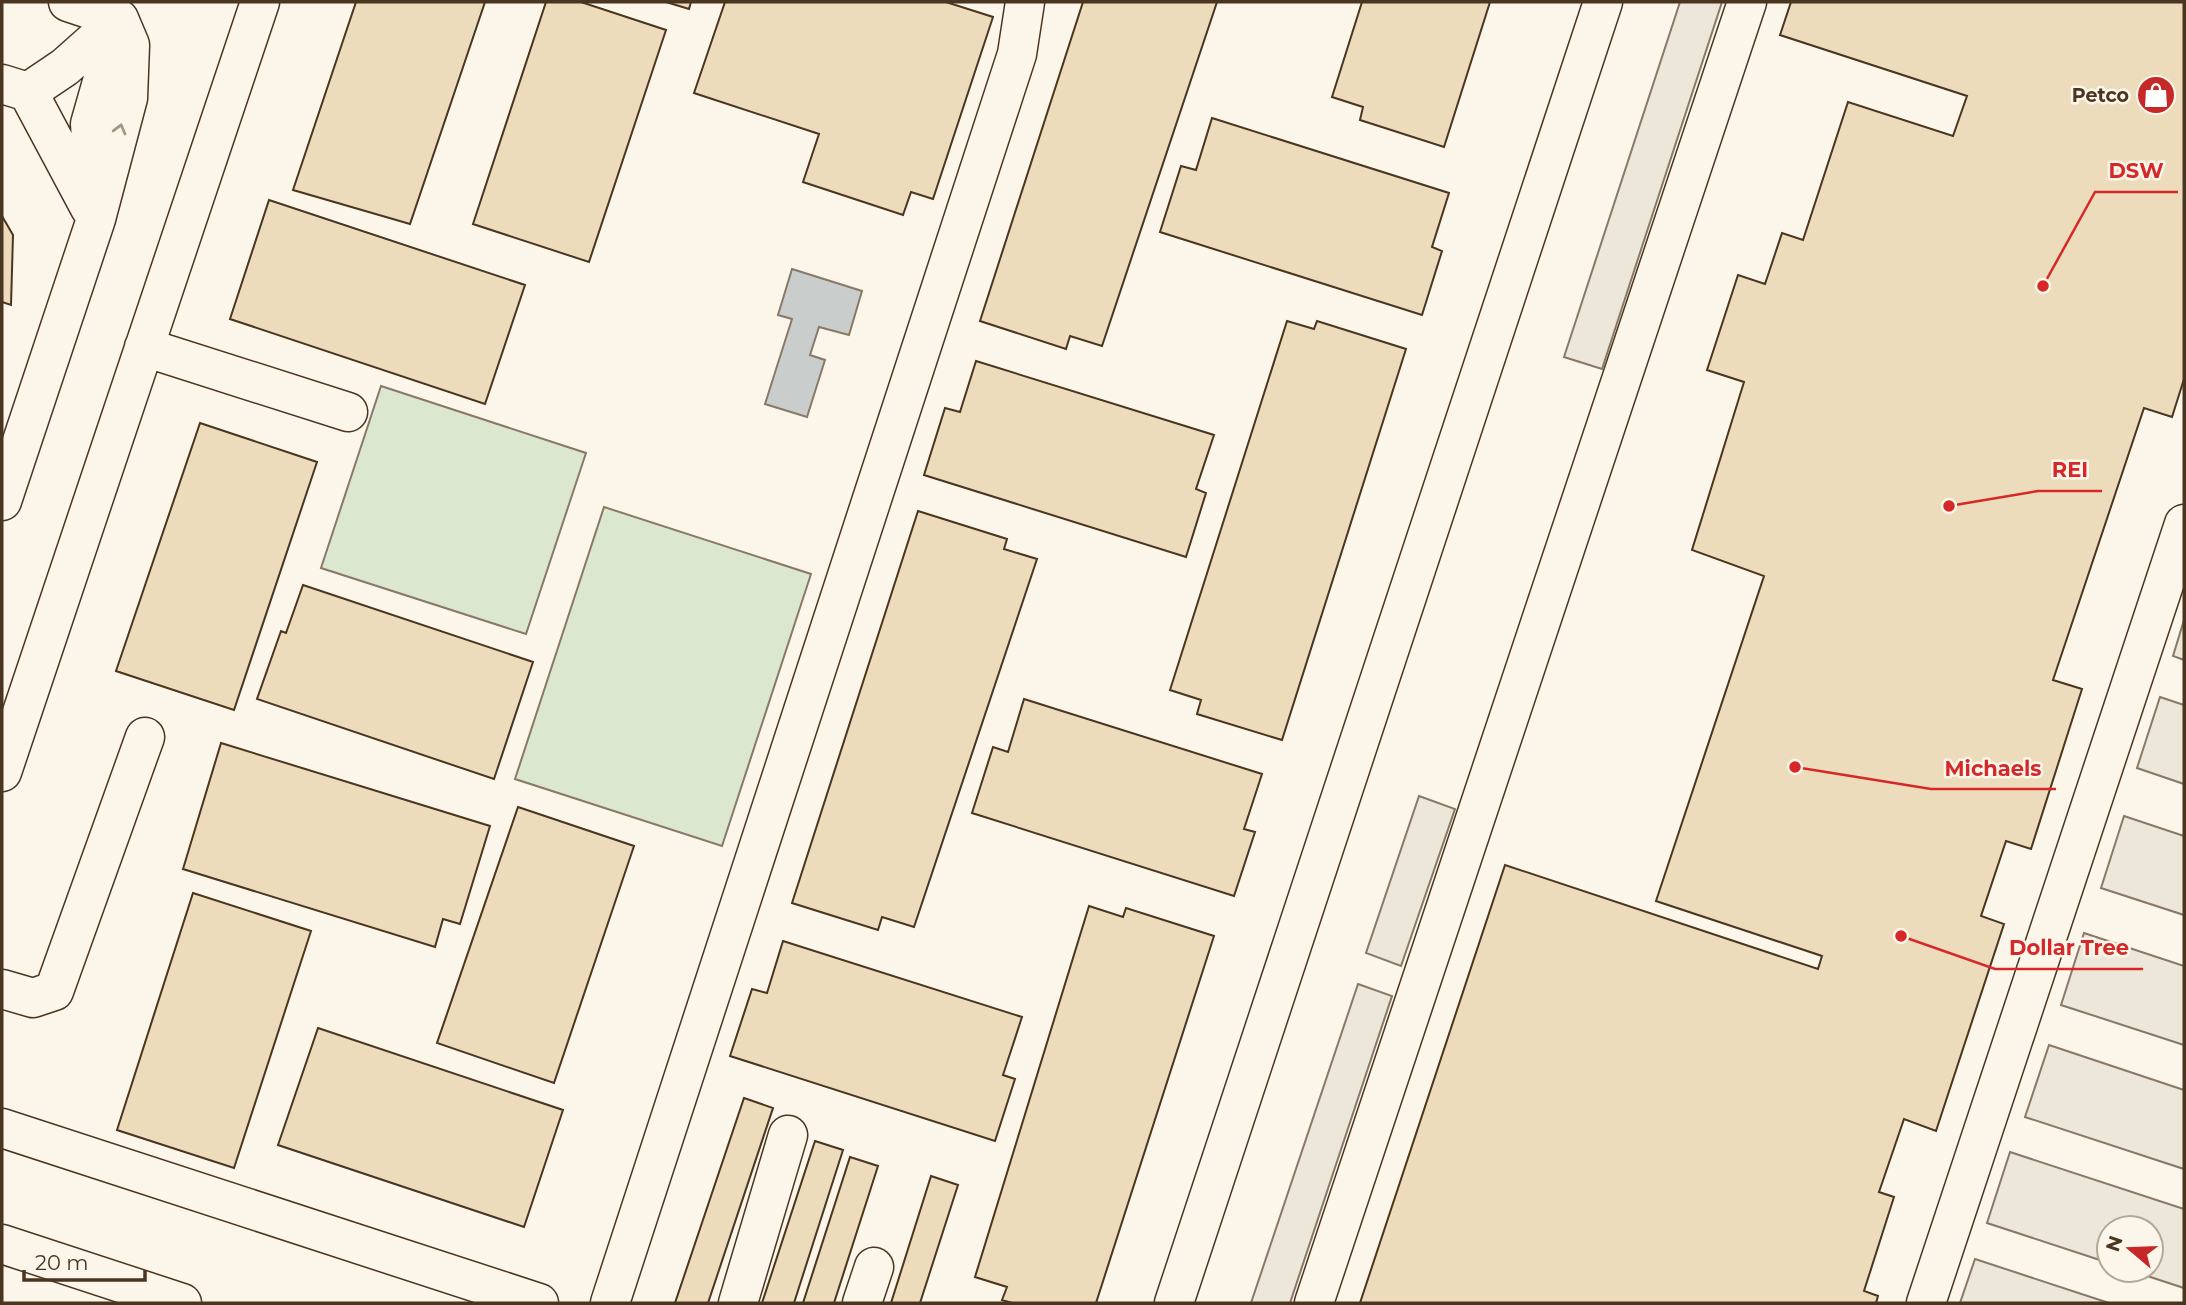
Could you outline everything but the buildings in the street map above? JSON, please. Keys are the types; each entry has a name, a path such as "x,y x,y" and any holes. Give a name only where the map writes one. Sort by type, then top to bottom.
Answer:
{"street":[{"path":"68,2 123,10"},
{"path":"2,772 260,2"},
{"path":"610,1303 1017,54 1026,2"},
{"path":"1174,1303 1603,2"},
{"path":"1314,1303 1747,2"},
{"path":"96,219 15,88 65,66 123,10"},
{"path":"2,501 96,219 128,98 130,45 123,10"},
{"path":"144,347 348,412"},
{"path":"1926,1303 2184,524"},
{"path":"2,989 33,998 54,992 145,737"},
{"path":"2,1128 539,1303"},
{"path":"738,1303 788,1135"},
{"path":"2,1244 182,1303"},
{"path":"862,1303 874,1266"}],"green space":[{"path":"381,386 586,453 526,634 321,568"},
{"path":"604,507 811,574 722,846 515,779"}],"shaded area":[{"path":"1680,2 1722,2 1602,369 1564,357"},
{"path":"792,269 862,291 849,335 819,327 810,355 825,360 807,417 765,404 792,319 778,315"},
{"path":"2184,620 2184,660 2173,656"},
{"path":"2160,697 2184,705 2184,784 2137,768"},
{"path":"1419,796 1455,809 1401,966 1366,953"},
{"path":"2124,816 2184,836 2184,915 2101,888"},
{"path":"2084,933 2184,966 2184,1045 2061,1005"},
{"path":"1358,984 1392,996 1290,1303 1251,1303"},
{"path":"2049,1045 2184,1090 2184,1169 2025,1117"},
{"path":"2010,1152 2184,1209 2184,1288 2165,1282 2165,1214 2095,1214 2095,1258 1987,1223"},
{"path":"1975,1259 2109,1303 1960,1303"}],"place":[{"name":"Petco","path":"2156,95"},
{"name":"DSW","path":"2043,286"},
{"name":"REI","path":"1949,506"},
{"name":"Michaels","path":"1795,767"},
{"name":"Dollar Tree","path":"1901,936"}]}
